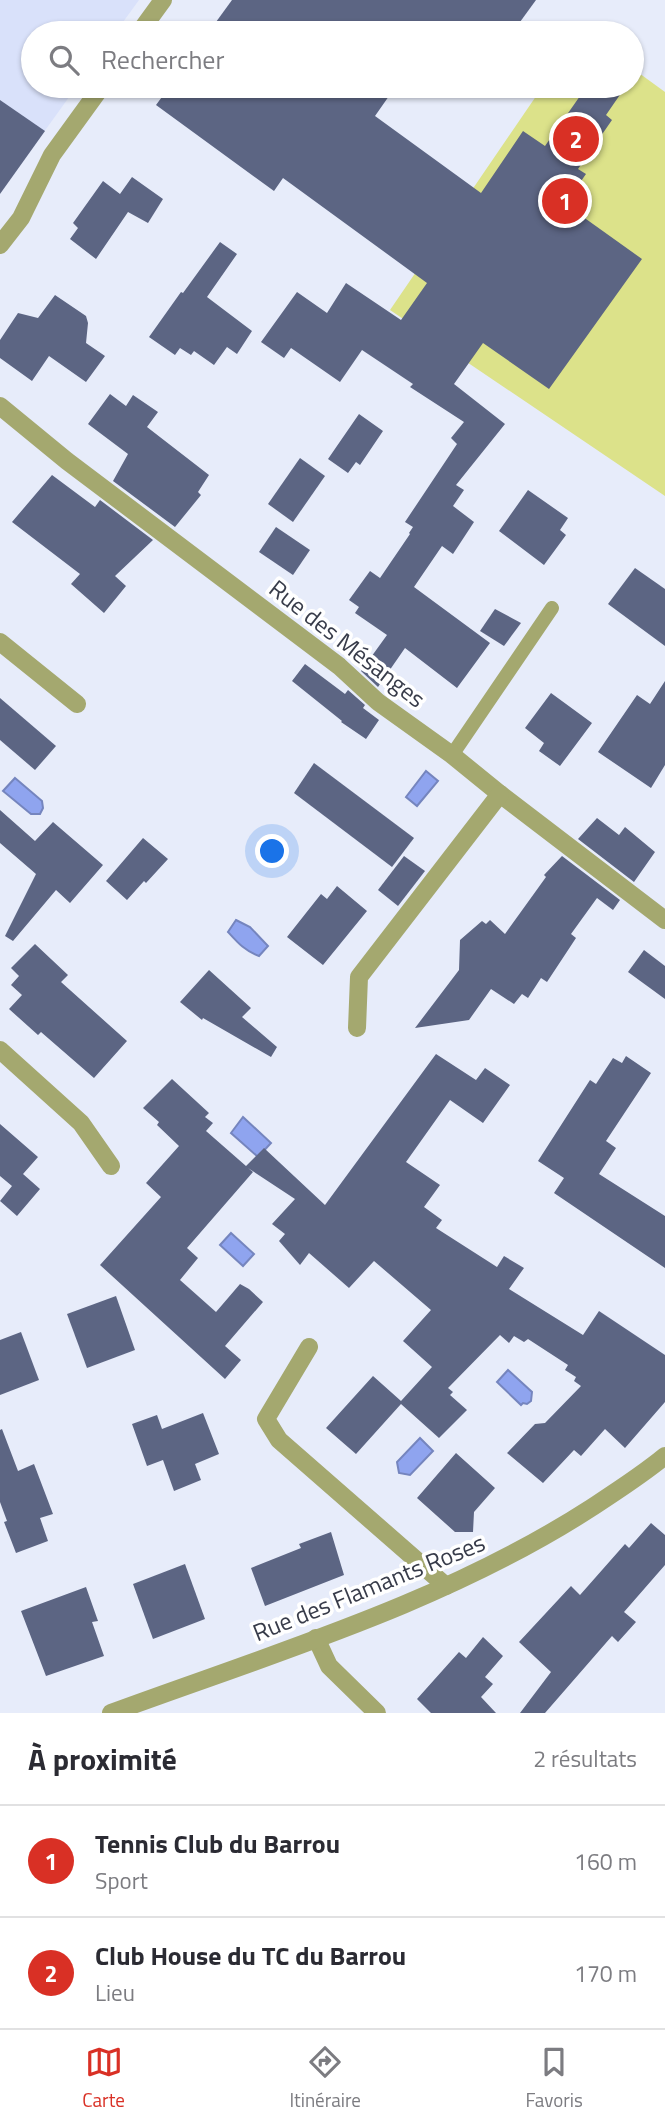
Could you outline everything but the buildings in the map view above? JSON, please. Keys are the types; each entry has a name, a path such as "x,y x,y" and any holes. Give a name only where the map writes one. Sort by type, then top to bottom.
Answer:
{"street":[{"path":"148,21 163,0"},
{"path":"0,245 21,218 52,155 93,98"},
{"name":"Rue des Mésanges","path":"0,406 67,461 339,666 378,702 452,755 665,920"},
{"path":"0,642 77,704"},
{"path":"357,1028 359,977 500,794"},
{"path":"0,1050 81,1123 111,1166"},
{"path":"309,1346 266,1419 279,1440 446,1586"},
{"name":"Rue des Flamants Roses","path":"111,1713 384,1613 495,1564 562,1526 643,1474 665,1456"},
{"path":"316,1638 329,1666 377,1713"}],"lane":[{"path":"452,755 552,608"}],"shaded area":[{"path":"0,0 139,0 124,21 21,21 21,98 68,98 0,193"}],"green space":[{"path":"644,77 665,92 665,496 390,310 535,98 644,98"}],"water":[{"path":"426,771 438,781 417,806 406,797"},
{"path":"15,778 42,801 40,814 31,814 3,791"},
{"path":"236,920 250,927 268,946 259,956 246,949 228,932"},
{"path":"243,1117 271,1143 258,1157 231,1133"},
{"path":"231,1233 254,1254 243,1266 220,1245"},
{"path":"508,1370 532,1392 531,1401 527,1404 521,1405 497,1382"},
{"path":"420,1438 433,1451 410,1475 399,1473 397,1462"}],"place":[{"name":"Club House du TC du Barrou","path":"576,139"},
{"name":"Tennis Club du Barrou","path":"565,201"}]}
